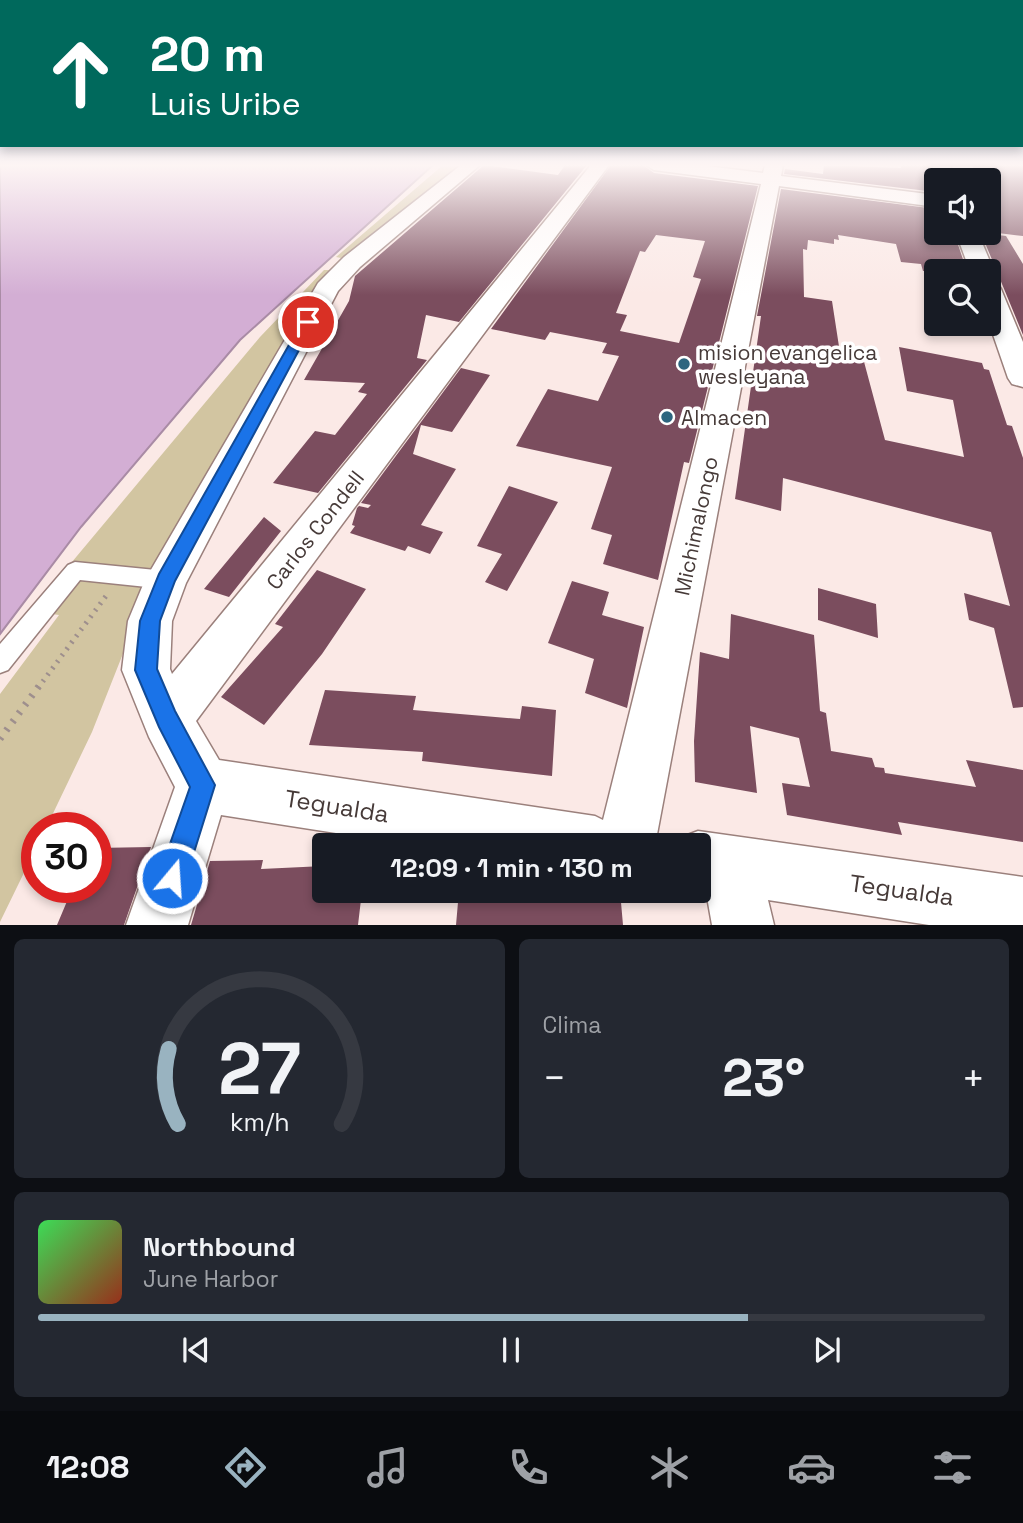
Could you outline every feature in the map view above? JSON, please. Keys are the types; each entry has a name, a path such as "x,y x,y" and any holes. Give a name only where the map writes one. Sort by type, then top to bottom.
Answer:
{"street":[{"path":"157,925 203,785 167,719 146,670 150,621 166,580 327,288 352,262 419,208"},
{"name":"Carlos Condell","path":"167,719 568,208"},
{"name":"Michimalongo","path":"629,833 765,208"},
{"path":"1001,320 1023,377"},
{"name":"Tegualda","path":"203,785 517,833"},
{"path":"715,862 743,925"},
{"name":"Tegualda","path":"715,862 1023,908"}],"lane":[{"path":"0,662 75,571 166,580"}],"shaded area":[{"path":"0,208 385,208 240,340 81,527 0,634"},
{"path":"393,208 414,208 340,269 126,646 92,732 54,812 21,812 21,879 0,922 0,694 59,615 31,611 260,337 324,270 329,270 341,258 336,257"}],"building":[{"path":"434,208 552,208 459,322 426,315 417,358 427,360 318,493 273,483 315,431 335,435 367,394 358,392 365,383 304,380 349,301 355,276"},
{"path":"579,208 752,208 689,463 684,462 658,580 603,564 612,535 591,529 612,467 516,446 548,389 598,401 619,356 602,353 607,343 550,332 545,340 491,329","holes":["656,235 705,241 693,277 701,279 679,343 620,331 627,315 616,313 640,251 645,252"]},
{"path":"777,208 924,208 924,245 958,245 963,259 924,259 923,271 921,264 901,262 896,244 838,235 839,240 834,239 834,244 808,240 807,250 803,249 804,297 832,301 840,353 863,358 885,440 964,457 953,400 907,391 899,347 982,363 984,369 989,370 1007,425 1012,426 1023,458 1023,707 1013,708 994,628 969,620 964,593 1010,606 991,532 783,478 781,511 735,499 761,316 757,316"},
{"path":"1001,208 1023,208 1023,236 1001,233"},
{"path":"1001,235 1006,236 1023,264 1023,335 1001,282 1001,259 992,259 986,245 1001,245"},
{"path":"461,368 490,375 452,432 421,425 413,454 456,469 421,525 443,532 430,554 408,546 405,551 350,533 355,526 352,525 357,508 368,508 371,505 361,503"},
{"path":"509,486 558,502 507,591 485,582 502,554 477,546"},
{"path":"264,517 281,531 229,597 204,589"},
{"path":"317,570 366,589 322,654 264,725 221,697 283,627 275,624"},
{"path":"572,581 609,592 602,615 644,627 627,708 585,693 594,659 548,643"},
{"path":"818,588 876,604 878,638 818,620"},
{"path":"731,614 814,635 820,711 826,713 831,751 872,758 875,767 884,768 885,773 976,787 966,760 1023,770 1023,842 898,822 902,835 787,815 782,783 810,787 799,738 750,726 757,793 695,782 694,741 700,652 729,659"},
{"path":"325,690 416,696 413,710 520,719 522,706 556,710 552,776 422,761 423,752 309,745"},
{"path":"151,847 124,925 57,925 66,903 112,903 112,848"},
{"path":"263,860 261,869 312,867 312,903 361,903 358,925 191,925 210,861"},
{"path":"458,903 621,903 623,925 456,925"}],"place":[{"name":"mision evangelica wesleyana","path":"684,364"},
{"name":"Almacen","path":"667,417"}],"route":[{"path":"172,878 203,785 167,719 146,670 150,621 166,580 308,322"}]}
